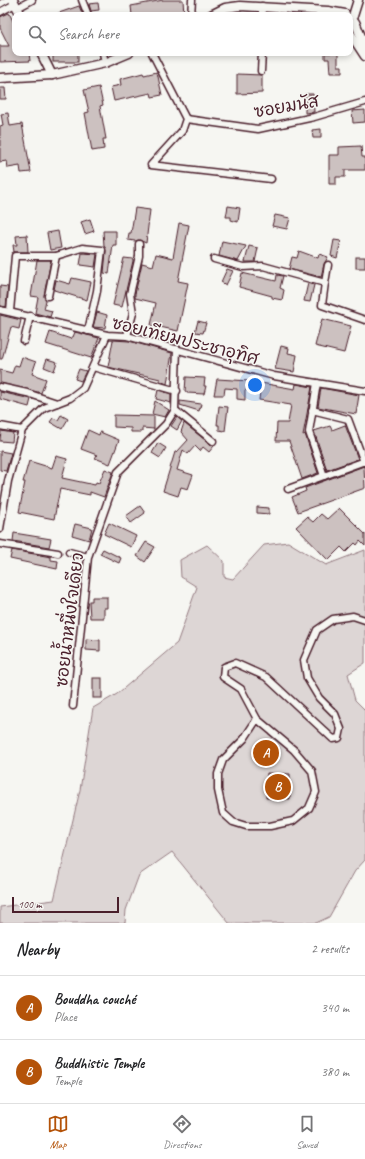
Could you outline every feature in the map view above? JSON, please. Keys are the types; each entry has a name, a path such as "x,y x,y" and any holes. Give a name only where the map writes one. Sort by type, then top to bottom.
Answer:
{"street":[{"path":"0,4 7,0"},
{"path":"0,12 17,7 32,0"},
{"path":"82,0 87,12"},
{"path":"191,12 192,0"},
{"path":"352,12 357,0"},
{"path":"217,12 240,3 307,12"},
{"path":"262,6 262,12"},
{"path":"353,25 365,46"},
{"path":"353,38 365,56"},
{"path":"42,56 52,75"},
{"path":"104,56 105,63"},
{"path":"0,78 52,75 105,63 122,56"},
{"path":"154,56 186,119 182,131 152,165 271,179"},
{"path":"261,71 262,56"},
{"name":"ซอยมนัส","path":"186,119 258,129 314,117 365,102"},
{"path":"127,336 133,313 130,294 139,256 139,244"},
{"path":"10,312 16,256 56,256 82,248 102,250 88,331"},
{"path":"48,296 56,256"},
{"path":"214,259 243,267 263,266 325,283"},
{"path":"328,265 322,305 365,320"},
{"name":"ซอยเทียมประชาอุทิศ","path":"0,310 107,335 127,336 274,376 365,391"},
{"path":"24,341 30,316"},
{"path":"0,529 1,514 8,481 22,430 44,408 70,398 83,388 107,335"},
{"name":"ซอยน้ำหนึ่งใจเดียว","path":"74,706 88,558 118,472 166,424 175,410 177,391 177,349"},
{"path":"92,367 177,391"},
{"path":"317,383 309,432 324,476"},
{"path":"0,387 27,393 57,403"},
{"path":"175,410 213,441"},
{"path":"288,490 364,462 348,418 312,410"},
{"path":"0,426 22,430"},
{"path":"0,544 58,553"},
{"path":"69,552 88,558"},
{"path":"257,719 244,739 223,760 218,774 218,790 223,813 233,822 246,826 270,826 293,821 309,808 316,792 312,772 294,750 257,719 241,689 223,676 224,667 235,663 266,677 334,739 339,738 341,729 335,714 318,698 307,678 304,660 317,630 333,619 353,616 365,620"}],"shaded area":[{"path":"288,542 326,565 365,550 365,663 348,674 355,700 365,710 365,860 355,871 329,917 316,923 229,923 172,852 139,875 126,910 125,923 0,923 0,907 54,900 80,790 93,708 117,694 177,643 197,587 181,577 180,560 207,545 224,561 224,577 233,579 264,545"}],"building":[{"path":"163,0 183,0 184,12 132,12 131,6"},
{"path":"98,3 99,10 91,11 89,4"},
{"path":"79,6 82,12 62,12"},
{"path":"9,13 12,19 12,56 29,56 30,61 0,62 0,46 9,46 0,28 0,17"},
{"path":"53,56 78,56 78,62 53,62"},
{"path":"325,56 338,56 338,66 342,66 342,73 330,73 329,59 325,59"},
{"path":"157,72 162,95 152,97 151,93 114,101 111,87 121,85 120,79 143,73 144,75"},
{"path":"237,74 262,75 262,93 237,94"},
{"path":"99,87 103,105 100,106 106,139 103,139 104,149 92,151 85,113 89,112 84,90"},
{"path":"0,88 5,88 6,99 0,99"},
{"path":"305,94 313,94 314,112 305,113"},
{"path":"365,110 365,122 353,123 352,111"},
{"path":"8,113 10,126 22,124 31,172 21,173 20,166 8,168 7,161 0,162 0,126 3,125 1,114"},
{"path":"321,129 321,138 313,138 312,130"},
{"path":"361,146 362,157 365,157 365,170 345,170 345,177 336,177 336,184 329,184 329,155 339,155 339,147"},
{"path":"228,206 240,208 238,222 231,220 231,217 226,217"},
{"path":"135,208 150,210 146,243 139,240 128,240 129,233 131,233"},
{"path":"275,215 290,218 287,229 272,226"},
{"path":"90,219 94,231 85,234 81,222"},
{"path":"179,223 189,225 178,281 188,283 178,331 151,325 156,303 135,298 135,294 142,263 153,266 156,254 173,258"},
{"path":"58,231 61,248 50,250 47,233"},
{"path":"103,231 116,231 116,245 113,245 109,274 104,273 106,251 104,246"},
{"path":"27,235 28,252 14,252 13,245 17,245 16,236"},
{"path":"334,240 341,241 337,258 331,256"},
{"path":"222,241 246,246 238,261 219,256"},
{"path":"249,246 258,248 255,262 245,262"},
{"path":"299,251 318,258 319,254 328,257 324,264 321,277 289,269 292,257 297,258"},
{"path":"82,253 97,254 95,267 80,265"},
{"path":"356,257 365,257 365,268 356,268"},
{"path":"124,258 133,259 133,261 122,307 113,305"},
{"path":"37,260 51,260 44,296 46,300 44,309 52,311 50,317 35,313 38,297 31,296"},
{"path":"227,269 233,271 226,285 221,282"},
{"path":"242,273 276,281 277,275 283,276 280,288 284,290 282,300 239,287"},
{"path":"72,278 91,282 87,300 54,290 56,280 70,284"},
{"path":"308,283 314,285 310,302 304,301"},
{"path":"0,286 8,287 6,307 0,306"},
{"path":"97,312 107,315 105,328 93,327"},
{"path":"0,315 21,320 19,329 11,327 2,359 0,359"},
{"path":"322,319 351,326 344,353 315,346"},
{"path":"198,321 206,323 203,333 195,332"},
{"path":"50,332 71,339 75,332 99,338 91,358 46,344"},
{"path":"113,340 129,341 172,353 167,384 160,381 160,379 108,367"},
{"path":"281,346 289,348 288,353 297,355 294,372 275,369"},
{"path":"22,357 36,362 32,374 46,379 41,393 0,383 0,370 12,373 15,365 19,366"},
{"path":"47,359 57,362 54,371 44,367"},
{"path":"79,369 86,371 81,381 75,379"},
{"path":"186,377 205,378 204,386 206,386 204,394 187,393 185,391"},
{"path":"217,379 250,381 250,390 245,390 245,400 237,399 237,389 225,388 224,395 214,395"},
{"path":"261,383 295,389 296,384 312,387 303,435 305,434 318,473 302,479 289,441 276,441 277,423 288,423 291,405 259,400"},
{"path":"321,388 359,395 356,414 318,407"},
{"path":"158,390 171,394 171,403 156,399"},
{"path":"0,392 31,399 29,407 0,399"},
{"path":"155,401 169,410 165,417 152,414"},
{"path":"180,401 201,404 199,411 180,405"},
{"path":"219,406 228,407 225,431 219,430 219,425 217,425"},
{"path":"61,415 68,419 62,429 50,422 53,418 58,420"},
{"path":"114,415 154,416 154,429 142,428 142,432 131,432 131,428 114,427"},
{"path":"177,417 182,421 177,430 171,426"},
{"path":"184,423 214,446 209,452 203,447 200,451 195,446 188,454 183,450 177,470 193,475 188,489 181,487 178,496 163,491 175,452 177,452 188,440 181,432"},
{"path":"345,425 358,459 327,470 314,431 330,426 332,430"},
{"path":"88,430 99,435 100,432 119,440 110,464 95,458 97,455 81,449"},
{"path":"1,431 13,433 12,442 0,441"},
{"path":"158,443 166,448 160,458 152,453"},
{"path":"0,451 11,453 6,471 0,470"},
{"path":"56,456 67,459 62,478 95,485 96,482 99,483 105,469 113,472 104,497 90,492 90,495 60,489 54,519 19,512 25,482 23,482 29,461 52,468"},
{"path":"364,466 365,488 298,512 292,497 306,491 305,488"},
{"path":"140,506 145,513 131,523 126,516"},
{"path":"257,507 269,508 269,514 257,513"},
{"path":"339,508 365,534 365,546 360,541 357,545 355,543 346,552 341,547 328,560 296,527 307,517 313,522 321,514 327,519"},
{"path":"109,523 136,536 131,547 104,534"},
{"path":"75,524 92,528 89,540 72,535"},
{"path":"14,533 51,539 49,547 13,541"},
{"path":"146,542 155,547 145,562 137,556"},
{"path":"103,549 121,558 119,563 100,554"},
{"path":"12,550 51,557 51,560 58,561 57,569 10,559"},
{"path":"92,597 107,597 107,608 104,608 104,618 90,618 89,601 92,601"},
{"path":"86,639 100,640 100,651 86,650"},
{"path":"93,678 102,678 102,698 93,698"},
{"path":"267,773 290,774 290,799 266,798"}],"place":[{"name":"Bouddha couché","path":"266,753"},
{"name":"Buddhistic Temple","path":"278,787"}]}
